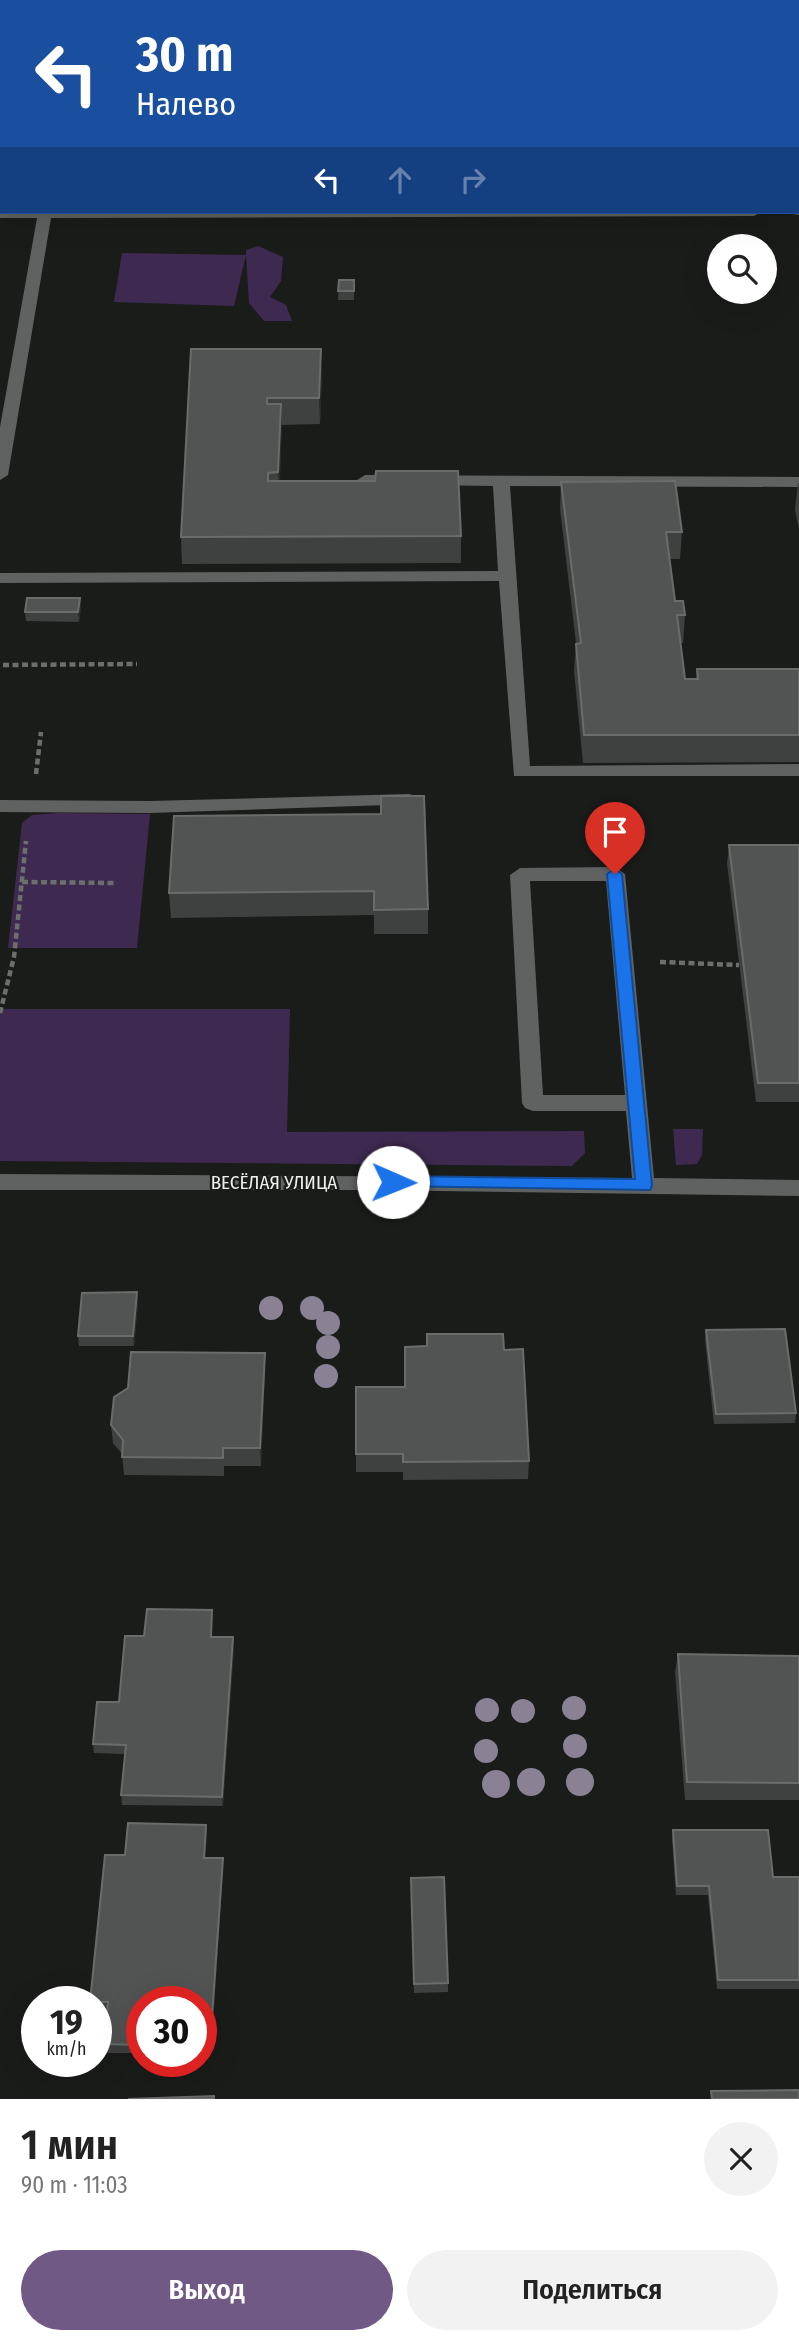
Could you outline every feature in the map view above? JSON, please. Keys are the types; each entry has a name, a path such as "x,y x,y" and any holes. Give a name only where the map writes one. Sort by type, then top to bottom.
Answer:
{"street":[{"path":"0,214 45,214 0,475"},
{"path":"365,480 799,482"},
{"path":"501,480 521,772 799,770"},
{"path":"0,578 507,576"},
{"path":"0,806 150,807 408,800"},
{"path":"636,1103 533,1103 520,875 615,874 644,1185"},
{"name":"ВЕСЁЛАЯ УЛИЦА","path":"0,1182 799,1188"}],"path":[{"path":"3,665 137,664"},
{"path":"34,787 41,732"},
{"path":"0,1013 9,985 27,831"},
{"path":"21,882 115,883"},
{"path":"650,962 739,965"}],"shaded area":[{"path":"258,246 283,257 281,281 270,297 286,305 292,321 264,321 249,303 246,250"},
{"path":"122,253 246,255 234,306 114,302"},
{"path":"150,814 137,948 8,948 22,823 32,815"},
{"path":"0,1009 290,1009 287,1132 584,1131 585,1153 572,1166 0,1161"},
{"path":"673,1129 703,1129 702,1155 697,1164 676,1165"}],"building":[{"path":"339,280 354,280 354,291 338,291"},
{"path":"191,349 321,349 319,398 267,398 267,404 281,404 278,472 268,473 268,481 375,481 376,471 458,471 461,536 181,537"},
{"path":"675,481 682,532 666,532 675,601 683,601 685,615 677,615 685,679 698,679 697,669 799,669 799,735 584,735 576,644 581,643 561,482"},
{"path":"27,598 80,598 78,612 25,612"},
{"path":"381,796 424,796 428,909 374,910 374,891 169,893 174,816 381,814"},
{"path":"729,845 799,845 799,1083 758,1083"},
{"path":"137,1292 133,1336 78,1336 82,1293"},
{"path":"785,1329 796,1413 716,1414 706,1330"},
{"path":"427,1334 503,1334 504,1350 523,1349 529,1461 403,1462 403,1454 356,1454 356,1387 405,1387 405,1347 427,1346"},
{"path":"131,1352 265,1353 260,1448 223,1448 223,1458 122,1457 123,1440 111,1425 114,1397 128,1388"},
{"path":"147,1609 212,1610 211,1637 233,1637 222,1797 121,1795 126,1745 93,1744 97,1702 119,1702 125,1636 144,1636"},
{"path":"678,1654 799,1656 799,1783 687,1782"},
{"path":"128,1823 206,1825 204,1858 223,1858 214,1986 126,1986 126,2045 112,2044 112,1986 92,1986 105,1855 125,1855"},
{"path":"673,1830 768,1830 773,1877 799,1877 799,1980 718,1980 709,1886 677,1886"},
{"path":"444,1877 448,1983 414,1984 411,1878"},
{"path":"799,2090 799,2099 712,2099 711,2091"},
{"path":"214,2096 214,2099 128,2099"}],"route":[{"path":"393,1182 644,1185 615,874"}]}
